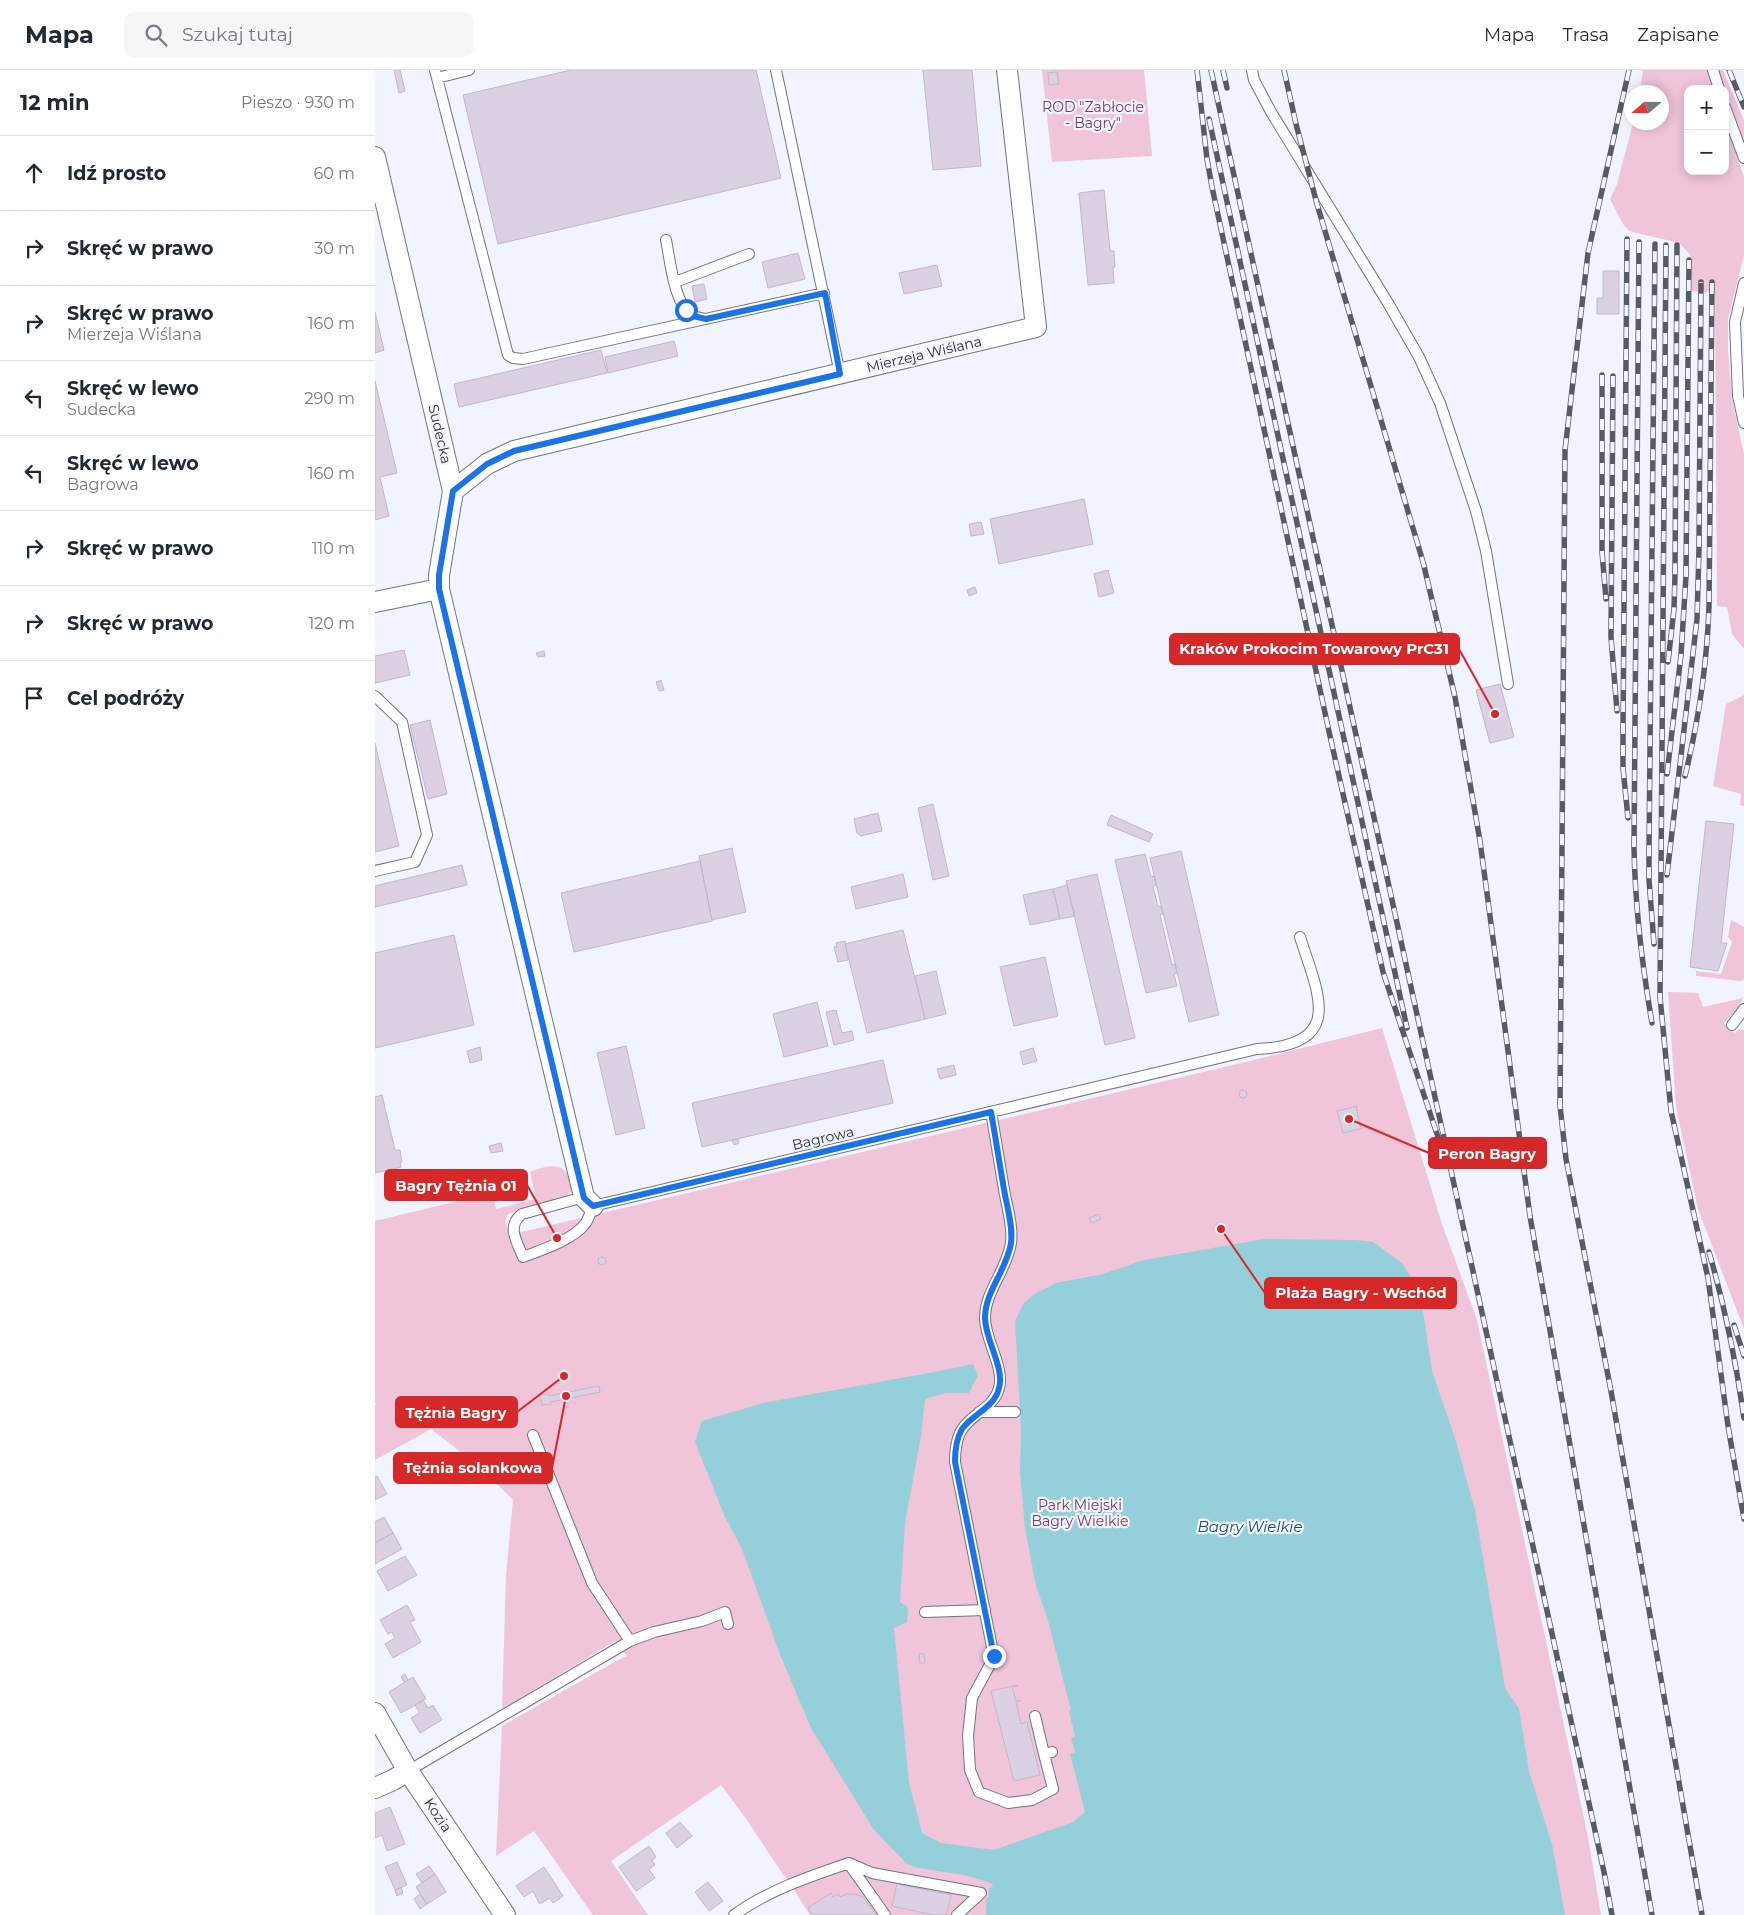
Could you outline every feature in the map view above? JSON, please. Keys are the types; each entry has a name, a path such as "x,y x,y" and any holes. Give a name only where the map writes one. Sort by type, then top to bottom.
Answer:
{"street":[{"name":"Mierzeja Wiślana","path":"453,491 487,464 514,451 1036,327 1007,70"},
{"name":"Sudecka","path":"375,156 453,491 439,575 439,589 588,1202"},
{"path":"375,602 439,589"},
{"name":"Kozia","path":"375,1713 408,1771 505,1915"},
{"path":"375,1788 408,1771"}],"lane":[{"path":"469,70 436,74 508,355 513,358 523,359 825,293"},
{"path":"776,70 825,293 840,374"},
{"path":"1252,70 1271,112 1419,357 1440,403 1476,511 1486,552 1508,684"},
{"path":"1713,70 1718,85"},
{"path":"1729,118 1744,158"},
{"path":"666,240 680,300 686,310 693,316 706,319"},
{"path":"675,282 749,254"},
{"path":"1744,283 1735,322 1739,396 1744,423"},
{"path":"375,696 402,722 427,835 415,862 375,872"},
{"name":"Bagrowa","path":"588,1202 586,1223 578,1232 523,1257 513,1227 516,1219 522,1214 588,1202 991,1112 1257,1049 1278,1048 1295,1042 1316,1027 1319,1020 1319,997 1300,937"},
{"path":"1732,1025 1744,1010"},
{"path":"991,1112 1012,1236 1007,1260 989,1296 985,1317 986,1329 998,1369 1000,1385 998,1394 992,1403 979,1412 961,1431 956,1446 955,1462 994,1656 973,1698 968,1736 970,1770 979,1792 1008,1803 1032,1800 1053,1789 1048,1753 1035,1716"},
{"path":"979,1412 1015,1412"},
{"path":"533,1435 592,1583 630,1641"},
{"path":"925,1612 985,1610"},
{"path":"408,1771 630,1641 663,1630 702,1621 725,1612 729,1624"},
{"path":"734,1915 772,1892 801,1879 849,1863 872,1873 981,1893 957,1915"},
{"path":"849,1863 885,1915"}],"green space":[{"name":"ROD \"Zabłocie - Bagry\"","path":"1042,70 1144,70 1152,156 1052,162"},
{"path":"1643,70 1708,70 1713,85 1684,85 1684,175 1729,175 1729,132 1744,177 1744,255 1728,319 1728,349 1732,399 1744,455 1744,649 1732,634 1727,607 1717,606 1715,293 1692,291 1690,254 1679,243 1629,231 1623,224 1610,199 1617,184 1631,130 1669,130 1669,85 1641,85"},
{"path":"1718,70 1723,70 1744,120 1744,141 1729,100 1729,85 1723,85"},
{"path":"1744,695 1744,806 1740,805 1741,794 1713,786 1726,704"},
{"path":"1731,920 1744,927 1744,980 1696,976 1696,971 1721,974 1732,942 1728,937"},
{"path":"1668,992 1698,993 1703,1007 1743,998 1739,1007 1724,1023 1735,1033 1739,1029 1744,1030 1744,1329 1698,1209 1676,1107"},
{"name":"Park Miejski Bagry Wielkie","path":"1382,1028 1442,1224 1477,1320 1588,1837 1601,1915 810,1915 747,1820 721,1785 611,1861 648,1915 593,1915 534,1831 496,1856 502,1726 627,1656 615,1641 502,1709 506,1575 513,1500 481,1468 431,1429 375,1460 375,1405 377,1404 375,1403 375,1221 492,1193 496,1209 536,1199 530,1172 553,1166 565,1171 572,1190 564,1199 558,1202 508,1214 505,1221 509,1235 1250,1061"}],"water":[{"name":"Bagry Wielkie","path":"1264,1239 1356,1240 1373,1242 1402,1263 1420,1292 1432,1371 1455,1438 1475,1510 1505,1688 1519,1709 1529,1771 1552,1844 1565,1915 986,1915 986,1899 989,1897 989,1888 993,1887 991,1883 964,1875 918,1868 907,1864 874,1830 811,1728 781,1657 742,1549 725,1517 695,1442 702,1421 763,1403 973,1364 978,1375 969,1393 946,1393 925,1399 921,1436 905,1523 900,1602 908,1607 907,1622 894,1628 909,1783 922,1833 941,1843 994,1850 1073,1822 1085,1812 1070,1754 1075,1752 1071,1738 1075,1737 1069,1711 1071,1710 1047,1617 1036,1586 1025,1528 1020,1473 1021,1429 1015,1321 1024,1303 1033,1295 1056,1283 1103,1274 1144,1260"}],"building":[{"path":"394,70 400,70 405,91 399,93"},
{"path":"571,70 756,70 781,178 498,244 463,95"},
{"path":"923,70 972,70 981,166 933,170"},
{"path":"1057,72 1059,84 1049,85 1048,73"},
{"path":"1104,190 1110,251 1114,251 1114,283 1088,285 1079,193"},
{"path":"798,253 805,279 768,288 762,262"},
{"path":"937,265 942,286 904,294 899,273"},
{"path":"1603,271 1619,271 1619,314 1597,314 1597,298 1603,298"},
{"path":"704,284 707,299 695,302 692,286"},
{"path":"375,312 384,350 375,353"},
{"path":"674,341 678,356 608,373 605,357"},
{"path":"601,350 607,373 459,407 454,384"},
{"path":"375,381 397,473 380,477 389,516 375,520"},
{"path":"1084,499 1093,544 999,564 990,519"},
{"path":"981,522 984,534 971,536 969,524"},
{"path":"1108,570 1114,593 1099,597 1094,574"},
{"path":"975,587 977,593 969,596 967,590"},
{"path":"404,650 410,675 375,683 375,656"},
{"path":"544,651 545,656 538,657 536,653"},
{"path":"661,680 664,690 659,691 656,682"},
{"path":"1500,684 1514,737 1490,743 1476,690"},
{"path":"430,720 447,794 428,799 410,725"},
{"path":"375,743 399,846 375,852"},
{"path":"933,804 949,876 933,880 918,808"},
{"path":"878,813 882,831 861,836 857,833 854,819"},
{"path":"1111,815 1153,834 1149,842 1107,825"},
{"path":"1706,821 1734,824 1721,943 1727,943 1718,971 1690,967"},
{"path":"732,848 746,912 712,920 699,856"},
{"path":"1181,851 1219,1015 1189,1022 1150,858"},
{"path":"1145,854 1151,877 1154,876 1156,885 1153,886 1158,907 1161,906 1163,914 1160,915 1172,965 1175,964 1177,973 1174,974 1177,986 1146,993 1115,860"},
{"path":"700,861 712,921 574,952 561,893"},
{"path":"462,865 467,885 375,907 375,886"},
{"path":"903,874 908,897 856,909 851,887"},
{"path":"1097,874 1135,1038 1105,1045 1066,881"},
{"path":"1067,885 1075,916 1060,919 1053,889"},
{"path":"1053,889 1060,919 1030,925 1023,895"},
{"path":"903,930 925,1019 867,1033 845,944"},
{"path":"454,935 474,1025 375,1048 375,953"},
{"path":"845,941 848,960 838,962 834,947 837,946 836,943"},
{"path":"1045,957 1058,1016 1014,1026 1000,967"},
{"path":"936,971 946,1014 925,1019 915,976"},
{"path":"817,1002 828,1046 784,1057 773,1014"},
{"path":"836,1010 842,1033 852,1031 854,1040 834,1045 826,1012"},
{"path":"626,1046 645,1128 616,1135 597,1053"},
{"path":"480,1047 482,1060 470,1063 467,1051"},
{"path":"1033,1048 1037,1061 1023,1065 1020,1052"},
{"path":"883,1060 893,1103 702,1147 692,1103"},
{"path":"954,1065 956,1075 940,1079 937,1069"},
{"path":"1243,1090 1247,1094 1243,1098 1239,1094"},
{"path":"382,1095 395,1150 400,1150 402,1162 400,1162 401,1167 375,1173 375,1097"},
{"path":"1358,1106 1356,1107 1361,1128 1363,1128 1343,1133 1337,1111"},
{"path":"738,1139 739,1143 734,1145 732,1140"},
{"path":"501,1143 503,1151 491,1153 489,1146"},
{"path":"1099,1214 1101,1219 1091,1223 1089,1218"},
{"path":"602,1257 606,1261 602,1265 598,1261"},
{"path":"599,1386 600,1392 542,1405 540,1395 549,1394 549,1396"},
{"path":"377,1476 387,1494 375,1500 375,1477"},
{"path":"384,1517 393,1533 375,1543 375,1522"},
{"path":"393,1533 402,1549 375,1564 375,1543"},
{"path":"405,1556 417,1575 388,1591 377,1571"},
{"path":"407,1605 415,1620 410,1622 421,1642 393,1658 385,1644 395,1638 392,1632 388,1634 380,1620"},
{"path":"919,1654 924,1654 925,1663 920,1663"},
{"path":"405,1674 408,1680 404,1682 401,1677"},
{"path":"413,1677 426,1699 401,1713 389,1692"},
{"path":"1017,1685 1012,1687 1016,1701 1021,1700 1016,1702 1021,1724 1027,1722 1040,1775 1014,1781 991,1691"},
{"path":"423,1700 428,1708 433,1705 442,1720 420,1733 411,1718 420,1713 415,1705"},
{"path":"390,1807 405,1844 387,1851 382,1835 375,1838 375,1813"},
{"path":"680,1822 692,1836 677,1848 666,1833"},
{"path":"649,1846 656,1857 652,1860 655,1865 649,1869 655,1878 636,1891 619,1867"},
{"path":"397,1862 407,1885 395,1890 385,1867"},
{"path":"429,1866 435,1874 422,1883 416,1874"},
{"path":"544,1867 563,1896 553,1903 549,1898 539,1903 533,1891 524,1897 516,1886"},
{"path":"435,1874 446,1892 427,1904 416,1887"},
{"path":"708,1882 723,1901 709,1911 695,1892"},
{"path":"897,1884 951,1895 946,1915 933,1915 892,1906"},
{"path":"401,1887 403,1893 397,1896 395,1890"},
{"path":"831,1893 833,1897 838,1894 840,1897 847,1894 855,1894 863,1897 876,1915 812,1915 808,1908"},
{"path":"420,1894 427,1904 420,1909 414,1899"}],"railway":[{"path":"1197,70 1212,187 1330,736 1383,972 1438,1137"},
{"path":"1211,70 1612,1915"},
{"path":"1223,70 1227,88"},
{"path":"1284,70 1317,204 1423,562 1455,697 1480,841 1530,1216 1652,1915"},
{"path":"1629,70 1588,253 1565,450 1560,1106 1566,1159 1611,1391 1702,1915"},
{"path":"1729,70 1744,107"},
{"path":"1209,119 1407,1028"},
{"path":"1627,239 1623,768 1628,818"},
{"path":"1639,242 1634,847 1640,935 1652,1023"},
{"path":"1654,944 1649,880 1649,851 1655,244"},
{"path":"1666,245 1660,997 1671,1111 1708,1278 1728,1426 1744,1519"},
{"path":"1668,662 1674,609 1675,575 1677,245"},
{"path":"1667,774 1681,655 1686,576 1689,260"},
{"path":"1667,875 1697,619 1701,282"},
{"path":"1685,776 1701,691 1708,628 1712,282"},
{"path":"1602,375 1602,552 1606,599"},
{"path":"1613,376 1611,637 1617,711"},
{"path":"1709,1252 1729,1335 1744,1418"},
{"path":"1734,1325 1744,1356"}],"place":[{"name":"Kraków Prokocim Towarowy PrC31","path":"1495,714"},
{"name":"Peron Bagry","path":"1349,1119"},
{"name":"Plaża Bagry - Wschód","path":"1221,1229"},
{"name":"Bagry Tężnia 01","path":"557,1238"},
{"name":"Tężnia Bagry","path":"564,1376"},
{"name":"Tężnia solankowa","path":"566,1396"}],"route":[{"path":"686,310 693,316 706,319 825,293 840,374 514,451 487,464 453,491 439,575 439,589 584,1198 593,1206 991,1112 1012,1236 1007,1260 989,1296 985,1317 986,1329 998,1369 1000,1385 998,1394 992,1403 970,1420 961,1431 956,1446 955,1462 994,1656"}]}
